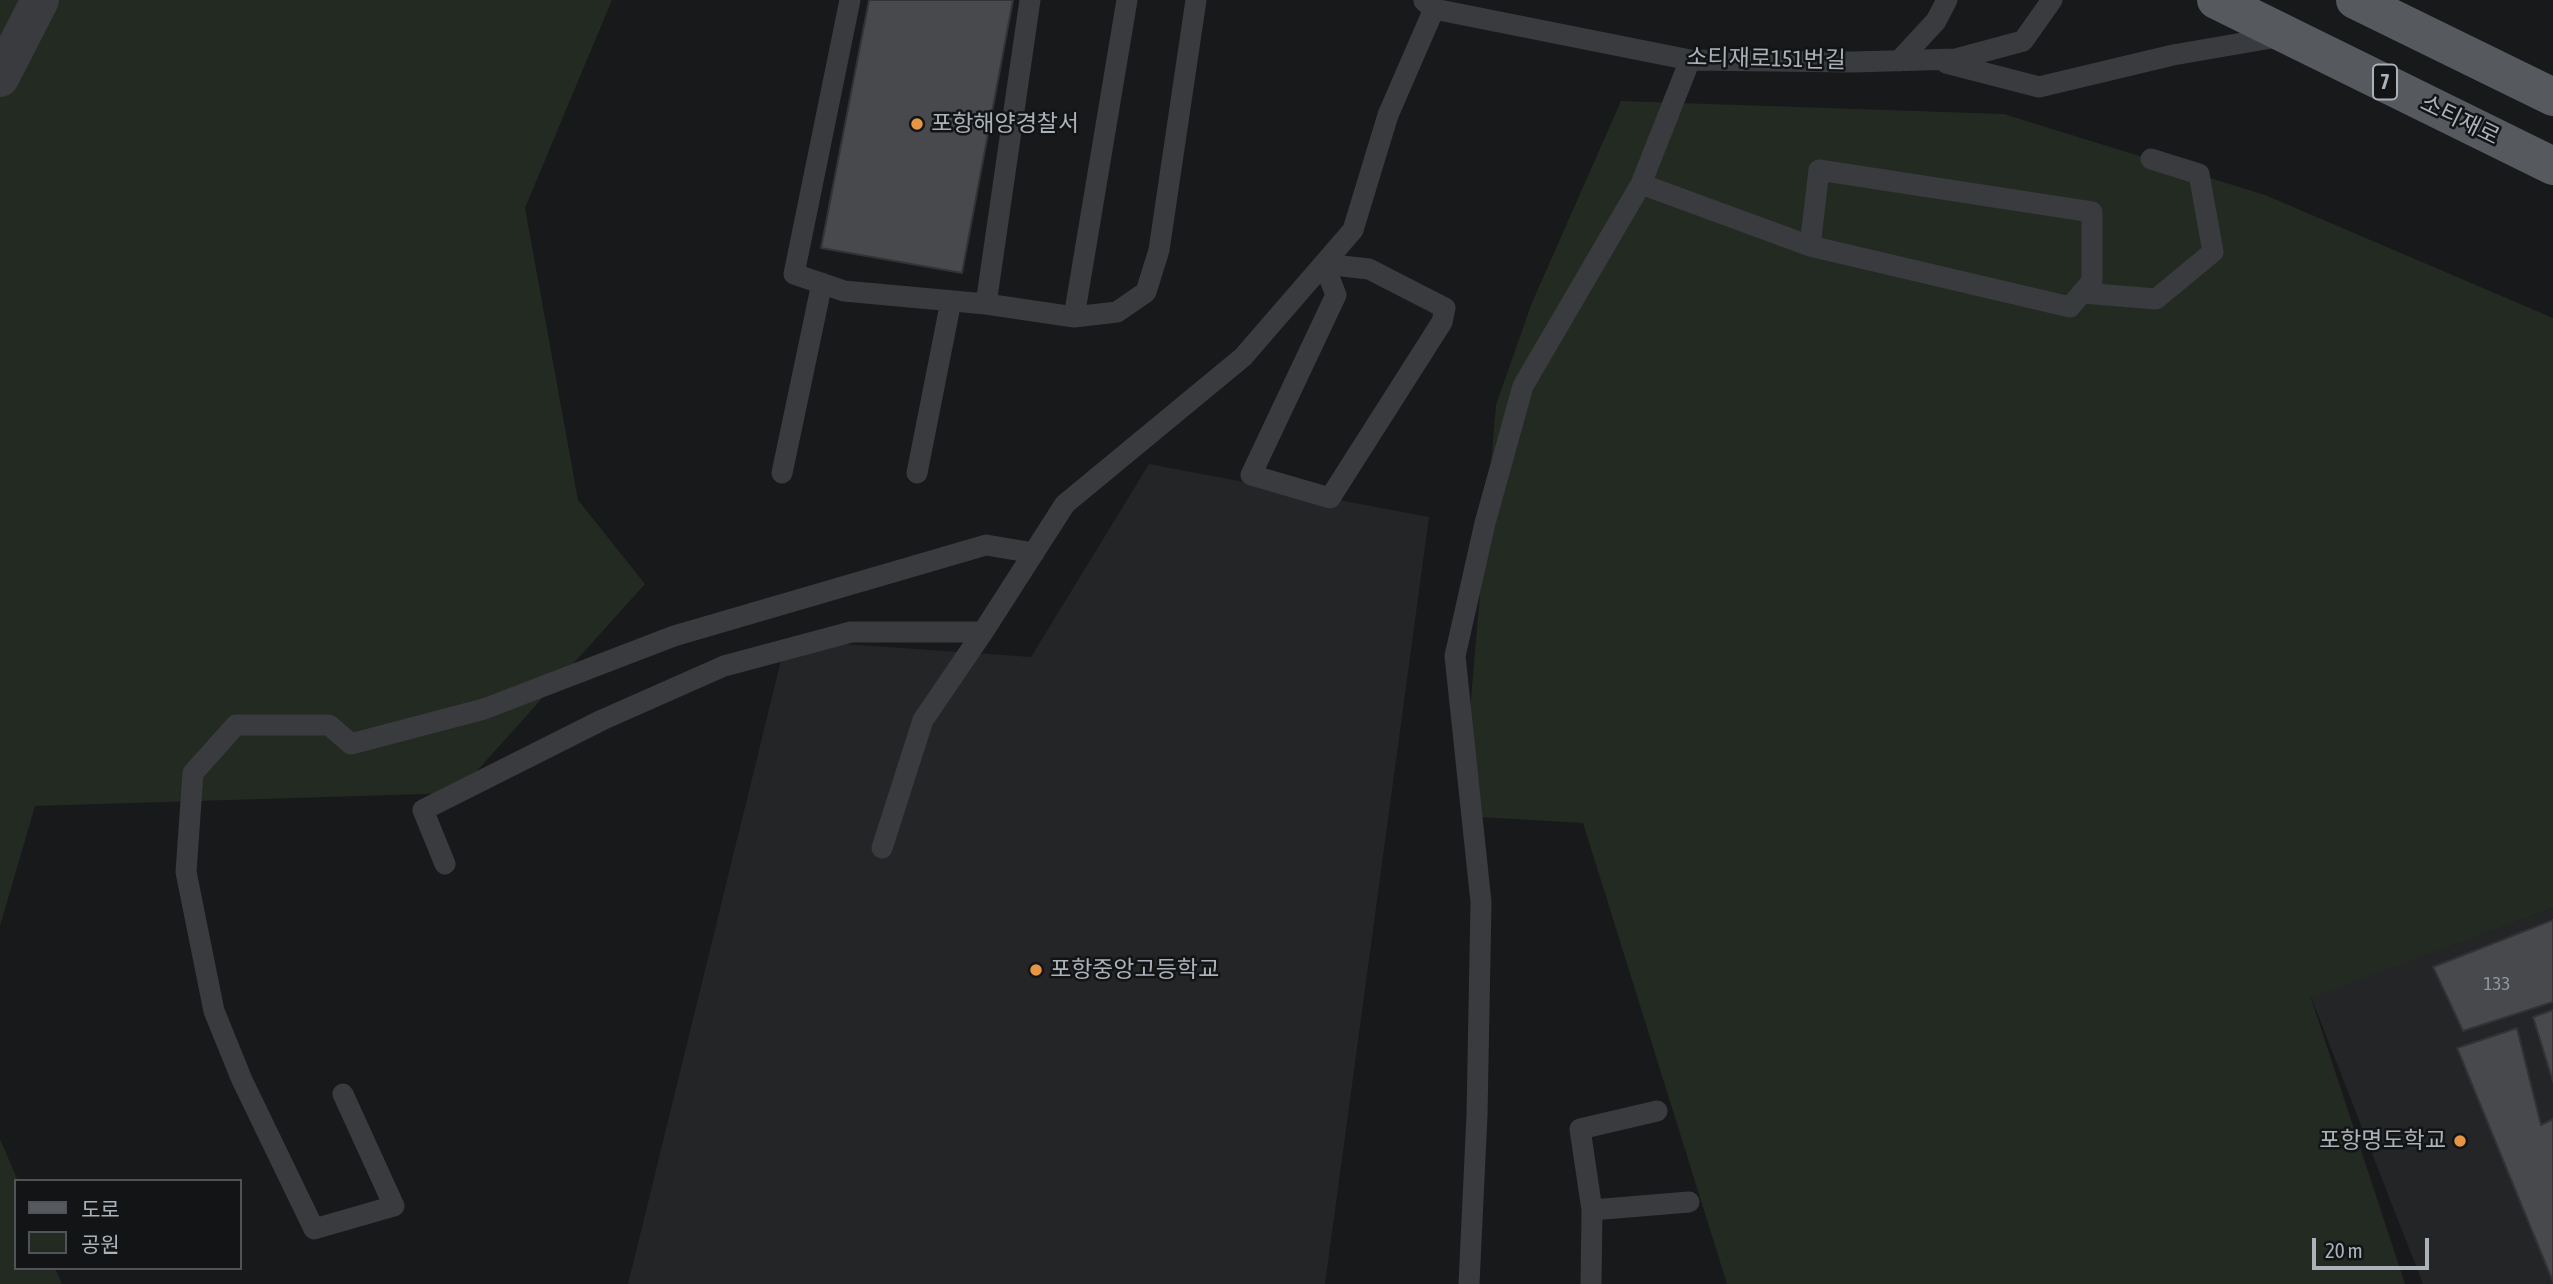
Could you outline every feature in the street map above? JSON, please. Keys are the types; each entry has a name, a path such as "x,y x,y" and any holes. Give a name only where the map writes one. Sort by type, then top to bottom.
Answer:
{"main road":[{"name":"소티재로","path":"2216,0 2553,166"},
{"path":"2354,0 2553,97"}],"street":[{"path":"0,78 40,0"}],"lane":[{"path":"850,0 794,274 844,291 986,304 1074,317 1117,313 1146,292 1159,250 1196,0"},
{"path":"986,304 1030,0"},
{"path":"1074,317 1127,0"},
{"path":"1899,61 1936,22 1947,0"},
{"name":"소티재로151번길","path":"1428,4 1690,60 1899,61 1956,59 2023,41 2052,0"},
{"path":"882,848 923,720 1065,504 1243,357 1353,230 1388,116 1428,4"},
{"path":"1934,59 2039,87 2173,55 2290,35"},
{"path":"1469,1284 1477,1115 1481,902 1455,656 1485,523 1523,386 1641,184 1690,60"},
{"path":"2082,293 2156,299 2213,252 2199,174 2151,159"},
{"path":"1641,184 1810,246 2070,307 2092,281 2092,212 1819,170 1810,246"},
{"path":"1324,264 1369,269 1445,308 1442,322 1331,498 1251,475 1336,295 1324,264"},
{"path":"782,472 822,284"},
{"path":"916,473 951,301"},
{"path":"343,1094 394,1206 314,1229 242,1080 214,1011 186,872 193,773 236,725 329,725 351,744 484,709 674,636 986,545 1034,553"},
{"path":"445,864 423,810 602,720 712,671 852,632 983,632"},
{"path":"1591,1284 1592,1210 1580,1129 1657,1111"},
{"path":"1592,1210 1689,1202"}],"shaded area":[{"name":"포항중앙고등학교","path":"1149,464 1429,517 1325,1284 628,1284 786,640 1031,657"},
{"name":"포항명도학교","path":"2553,908 2553,1284 2423,1284 2311,997"}],"green space":[{"path":"0,0 612,0 525,208 578,500 645,584 457,793 35,806 0,926"},
{"path":"1621,101 2004,114 2265,195 2553,318 2553,908 2311,998 2405,1284 1727,1284 1583,823 1461,816 1496,405 1531,305"},
{"path":"0,1139 17,1179 14,1179 14,1270 56,1270 62,1284 0,1284"}],"building":[{"name":"포항해양경찰서","path":"869,0 1013,0 962,273 821,248"},
{"path":"2553,920 2553,1002 2463,1031 2433,967"},
{"path":"2553,1010 2553,1082 2533,1017"},
{"name":"포항명도학교","path":"2517,1028 2541,1125 2553,1119 2553,1282 2457,1048"}],"place":[{"name":"포항해양경찰서","path":"917,124"},
{"name":"포항중앙고등학교","path":"1036,970"},
{"name":"포항명도학교","path":"2460,1141"}]}
